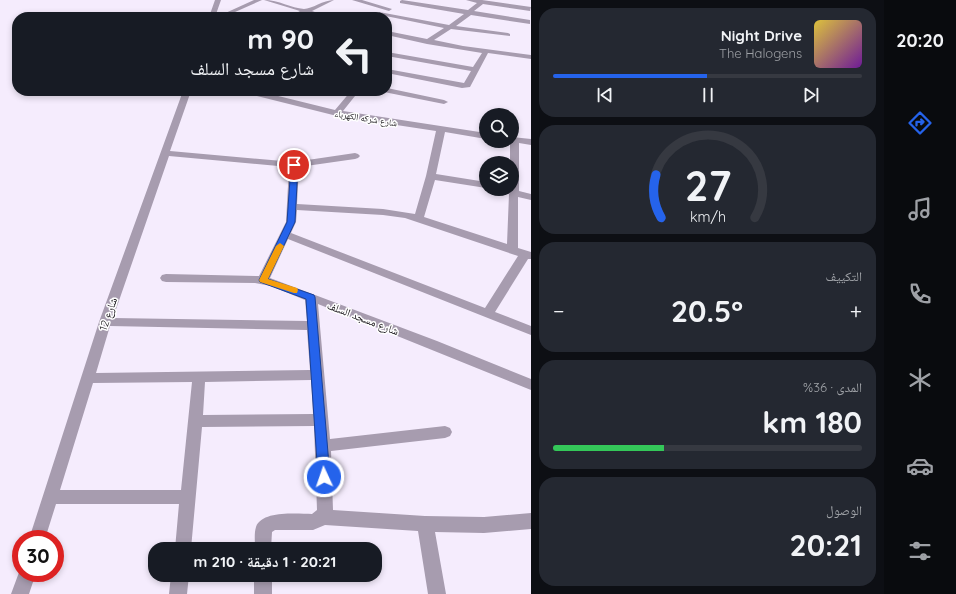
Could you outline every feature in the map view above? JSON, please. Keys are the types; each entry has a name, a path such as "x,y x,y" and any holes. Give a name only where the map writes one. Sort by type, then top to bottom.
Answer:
{"street":[{"path":"214,12 218,0"},
{"path":"236,12 259,0"},
{"path":"267,0 309,12"},
{"path":"306,11 331,0"},
{"path":"355,0 389,9"},
{"path":"469,0 530,9"},
{"path":"383,12 404,1 530,22"},
{"path":"427,42 450,27 482,2"},
{"path":"392,15 450,27 508,35"},
{"path":"392,36 405,42 427,42 531,56"},
{"path":"392,52 405,42"},
{"path":"392,72 462,86 467,85 486,51"},
{"path":"392,56 475,70"},
{"path":"392,91 444,102"},
{"name":"شارع 12","path":"40,530 89,378 105,322 185,96"},
{"name":"شارع شركه الكهرباء","path":"268,96 337,113 479,135"},
{"path":"337,113 351,96"},
{"path":"419,218 431,176 441,130"},
{"path":"519,141 531,142"},
{"path":"165,153 294,165 356,156"},
{"path":"263,280 291,222 293,208 294,165"},
{"path":"431,176 479,184"},
{"path":"519,194 531,197"},
{"path":"512,250 513,196"},
{"path":"293,208 383,212 419,218 528,255 488,314"},
{"path":"285,234 531,331"},
{"name":"شارع مسجد السلف","path":"166,278 263,280 432,344 531,385"},
{"path":"311,297 323,446 326,508 322,517"},
{"path":"105,322 313,326"},
{"path":"89,378 199,378 317,375"},
{"path":"183,542 199,378"},
{"path":"195,421 321,420"},
{"path":"323,446 445,432"},
{"path":"51,497 188,497"},
{"path":"263,542 264,528 269,524 274,522 313,522 322,517 425,524 484,525 531,521"},
{"path":"425,524 436,594"},
{"path":"20,594 23,582"},
{"path":"178,594 179,582"},
{"path":"263,582 263,594"}],"slow traffic":[{"path":"280,246 263,280 294,290"}],"route":[{"path":"294,165 293,208 291,222 263,280 311,297 323,446 324,477"}]}
